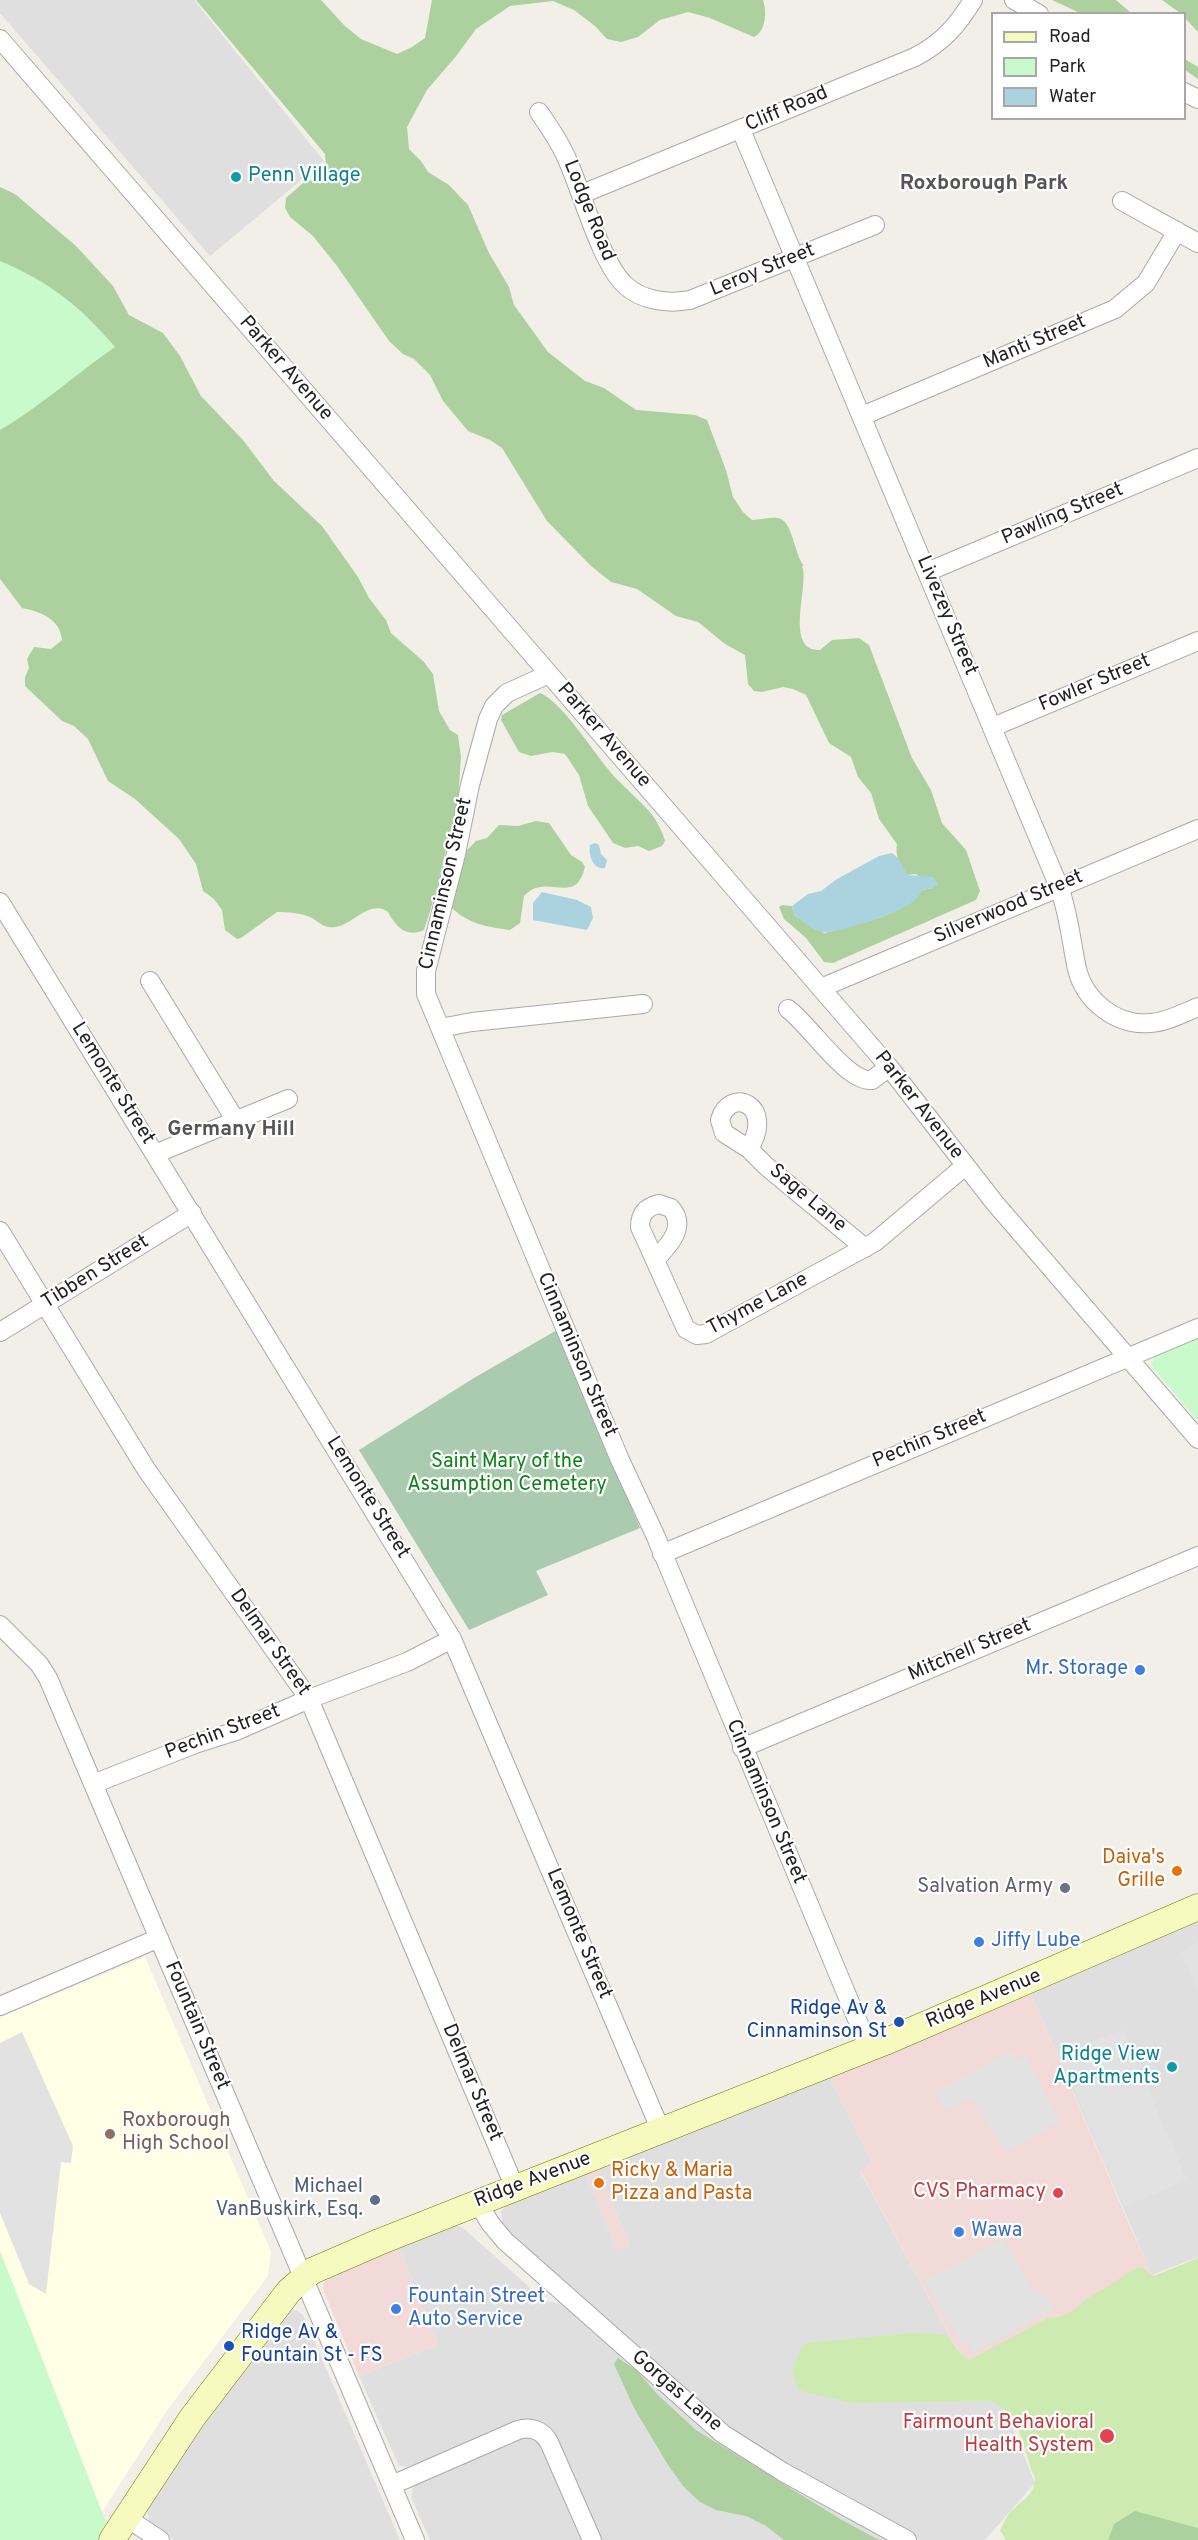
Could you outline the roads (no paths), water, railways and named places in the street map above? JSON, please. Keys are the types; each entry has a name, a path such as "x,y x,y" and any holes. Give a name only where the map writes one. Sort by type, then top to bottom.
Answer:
{"main road":[{"name":"Ridge Avenue","path":"112,2540 192,2418 274,2309 303,2277 335,2260 869,2048 1028,1982 1198,1907"}],"street":[{"name":"Cliff Road","path":"582,194 721,135 741,130 928,50 951,33 973,0"},
{"path":"1014,0 1035,12"},
{"name":"Parker Avenue","path":"0,39 889,1067 965,1166 1198,1438"},
{"name":"Lodge Road","path":"539,112 562,149 612,270 627,287 649,298"},
{"name":"Livezey Street","path":"741,130 1059,887 1067,910 1077,969 1085,988 1107,1012 1127,1021 1150,1023 1163,1021 1198,1006"},
{"path":"1122,201 1198,243"},
{"name":"Leroy Street","path":"649,298 672,302 690,300 875,225"},
{"name":"Manti Street","path":"862,416 1115,309 1146,283 1177,231"},
{"name":"Pawling Street","path":"927,572 1198,458"},
{"name":"Fowler Street","path":"993,727 1198,641"},
{"name":"Cinnaminson Street","path":"549,674 507,693 494,706 488,719 426,970 426,994 869,2048"},
{"name":"Silverwood Street","path":"820,988 1198,829"},
{"name":"Lemonte Street","path":"0,902 452,1639 661,2131"},
{"path":"150,981 236,1121"},
{"path":"440,1028 472,1022 599,1016 643,1004"},
{"path":"788,1009 801,1018 837,1060 861,1079 872,1080 889,1067"},
{"path":"155,1154 288,1099"},
{"name":"Sage Lane","path":"749,1149 766,1166 865,1248"},
{"name":"Thyme Lane","path":"656,1259 686,1329 693,1334 701,1335 865,1248 884,1235 965,1166"},
{"name":"Tibben Street","path":"0,1332 192,1214"},
{"name":"Delmar Street","path":"0,1231 162,1493 309,1699 515,2188"},
{"name":"Pechin Street","path":"662,1554 1198,1328"},
{"name":"Mitchell Street","path":"742,1748 1198,1556"},
{"name":"Fountain Street","path":"0,1625 45,1672 415,2540"},
{"name":"Pechin Street","path":"93,1784 195,1744 236,1731 309,1699 407,1662 452,1639"},
{"path":"0,2006 159,1938"},
{"name":"Gorgas Lane","path":"478,2203 490,2223 505,2241 723,2434 793,2478 907,2540"},
{"path":"392,2485 518,2430 525,2428 536,2430 545,2435 549,2442 592,2540"},
{"path":"127,2518 160,2540"}],"water":[{"path":"595,843 599,845 601,854 607,860 605,868 597,867 591,857 590,845"},
{"path":"892,853 899,859 907,875 934,877 938,884 933,888 922,890 914,901 903,908 844,929 818,931 794,914 792,906 808,894 821,891 837,879 879,856"},
{"path":"542,892 577,900 591,907 593,918 587,930 533,920 533,903"}],"place":[{"name":"Penn Village","path":"236,177"},
{"name":"Mr. Storage","path":"1140,1670"},
{"name":"Daiva's Grille","path":"1177,1871"},
{"name":"Salvation Army","path":"1065,1888"},
{"name":"Jiffy Lube","path":"979,1942"},
{"name":"Ridge Av & Cinnaminson St","path":"899,2022"},
{"name":"Ridge View Apartments","path":"1172,2067"},
{"name":"Roxborough High School","path":"110,2134"},
{"name":"Ricky & Maria Pizza and Pasta","path":"599,2183"},
{"name":"CVS Pharmacy","path":"1058,2193"},
{"name":"Michael VanBuskirk, Esq.","path":"375,2200"},
{"name":"Wawa","path":"959,2232"},
{"name":"Fountain Street Auto Service","path":"396,2309"},
{"name":"Ridge Av & Fountain St - FS","path":"229,2346"},
{"name":"Fairmount Behavioral Health System","path":"1107,2436"}],"district":[{"name":"Roxborough Park","path":"984,185"},
{"name":"Germany Hill","path":"231,1131"}],"park label":[{"name":"Saint Mary of the Assumption Cemetery","path":"507,1474"}]}
